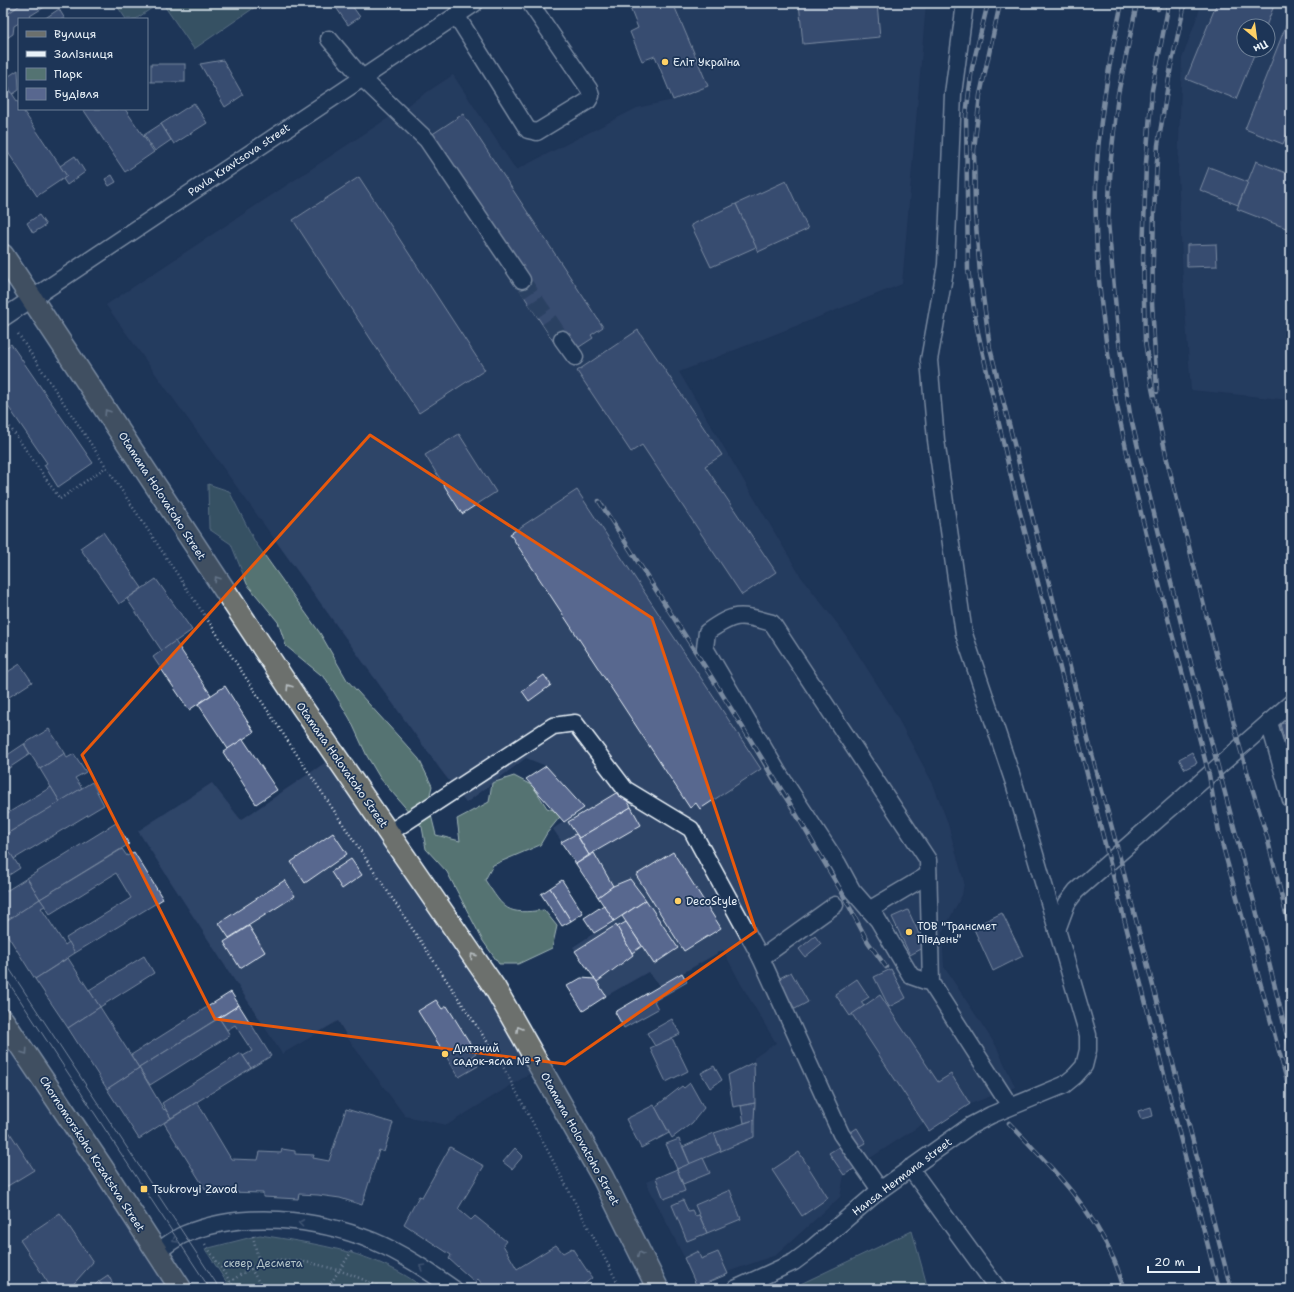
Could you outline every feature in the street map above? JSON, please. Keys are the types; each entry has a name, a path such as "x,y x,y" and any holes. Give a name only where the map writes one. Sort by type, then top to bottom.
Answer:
{"main road":[{"name":"Otamana Holovatoho Street","path":"3,255 302,707 495,988 603,1178 658,1289"},
{"name":"Chornomorskoho Kozatstva Street","path":"3,1020 181,1289"}],"street":[{"name":"Pavla Kravtsova street","path":"3,318 475,3"},
{"path":"456,15 528,130 537,132 588,101 591,96 589,89 530,3"},
{"path":"966,3 953,94 946,265 929,360 936,440 964,634 1014,783 1057,930"},
{"path":"329,39 362,78 427,140 522,280"},
{"path":"562,339 574,357"},
{"path":"931,983 911,976 878,920 852,890 838,864 779,774 706,648 707,632 726,618 744,616 772,623 928,860 931,983 1010,1106"},
{"path":"1057,930 1064,910 1076,891 1291,703"},
{"path":"1269,722 1291,800"},
{"path":"389,833 553,726 575,723 624,789 691,829 760,958 841,1134 880,1190"},
{"path":"869,910 928,874"},
{"path":"760,958 835,905"},
{"name":"Hansa Hermana street","path":"735,1289 770,1274 799,1258 880,1190 970,1126 1010,1106 1064,1085 1084,1066 1088,1050 1088,1035 1057,930"},
{"path":"910,1168 998,1289"},
{"path":"157,1252 184,1235 196,1230 230,1222 249,1220 304,1223 338,1229 361,1237 403,1256 454,1289"}],"path":[{"path":"18,334 500,1061 621,1289"},
{"path":"3,417 60,500 106,467"},
{"path":"249,1220 259,1263"},
{"path":"196,1230 235,1289"},
{"path":"327,1289 361,1237"},
{"path":"230,1282 259,1263 271,1260 293,1261 340,1270 383,1289"},
{"path":"251,1269 263,1289"}],"highlighted area":[{"path":"370,435 652,618 756,931 565,1064 215,1019 82,755"}],"shaded area":[{"path":"634,3 926,3 902,284 679,372 801,577 843,631 891,706 933,784 947,821 964,882 962,895 942,933 944,967 996,1046 1015,1087 970,1104 929,1131 924,1123 844,1175 840,1197 776,1255 727,1272 728,1274 697,1287 684,1257 646,1182 753,1137 755,1103 754,1058 776,1043 723,950 660,986 648,972 606,996 573,947 614,920 553,829 584,808 546,766 526,758 466,803 106,305 453,75 516,170 637,108 673,100"},
{"path":"1202,3 1291,3 1291,400 1191,390 1183,279 1178,171 1182,59"},
{"path":"1291,710 1291,781 1275,726"},
{"path":"329,760 539,1068 447,1125 405,1116 349,1040 338,1021 282,1054 138,831 212,783 241,820"},
{"path":"3,1025 176,1289 3,1289"}],"green space":[{"path":"115,3 159,3 137,18 125,18"},
{"path":"172,3 261,3 194,49 165,7"},
{"path":"208,484 229,491 255,542 320,633 347,680 419,759 432,786 428,803 436,835 460,841 457,819 489,802 492,783 514,776 533,786 547,808 563,813 547,833 540,845 493,865 485,880 497,898 508,908 514,911 522,912 544,910 557,926 552,948 518,964 499,964 483,941 447,872 426,849 422,827 380,778 367,756 350,719 326,679 286,646 278,622 247,584 231,544 209,529"},
{"path":"912,1231 928,1289 790,1289"},
{"name":"сквер Десмета","path":"260,1235 325,1246 367,1258 407,1276 425,1289 231,1289 205,1249"}],"building":[{"path":"3,3 23,3 3,17"},
{"path":"23,3 51,3 27,18 18,18 18,24 14,26 13,34 4,40 3,17"},
{"path":"333,3 350,3 360,17 348,25"},
{"path":"628,3 673,3 708,86 673,100 655,56 642,61 630,32 638,28"},
{"path":"799,3 877,3 880,37 803,44"},
{"path":"1217,3 1275,3 1269,18 1236,18 1236,58 1253,58 1236,99 1186,79"},
{"path":"59,9 64,18 46,18"},
{"path":"1291,13 1291,125 1283,144 1245,129 1273,58 1276,58 1276,51"},
{"path":"223,60 243,95 225,107 200,64"},
{"path":"151,64 185,64 185,82 151,82"},
{"path":"18,70 18,91 13,94 5,83 3,84 3,80"},
{"path":"5,83 18,102 18,110 23,110 67,176 37,196 3,145 3,84"},
{"path":"194,103 207,123 174,144 161,124"},
{"path":"84,110 126,110 154,152 125,172"},
{"path":"463,114 603,327 591,335 593,338 573,351 564,338 555,344 516,284 431,135"},
{"path":"161,124 171,140 155,151 144,135"},
{"path":"75,156 85,172 67,185 63,179 67,176 60,166"},
{"path":"1256,161 1291,175 1291,230 1237,209"},
{"path":"1209,167 1248,182 1238,205 1200,190"},
{"path":"112,175 116,182 109,186 105,179"},
{"path":"359,177 485,370 419,413 293,220"},
{"path":"786,181 808,229 758,252 736,204"},
{"path":"736,204 756,247 711,267 691,225"},
{"path":"39,215 46,225 33,233 27,223"},
{"path":"1216,244 1217,266 1187,267 1187,245"},
{"path":"638,330 722,455 705,466 776,572 742,595 642,445 631,452 577,371"},
{"path":"11,344 93,463 58,487 44,465 47,463 3,399 3,350"},
{"path":"459,434 496,492 462,514 425,455"},
{"path":"577,490 761,769 700,809 696,803 690,808 510,534"},
{"path":"103,532 142,588 119,604 80,548"},
{"path":"156,579 192,630 162,651 127,599"},
{"path":"175,641 211,695 189,710 153,657"},
{"path":"20,664 32,682 3,701 3,675"},
{"path":"544,675 551,685 529,701 522,691"},
{"path":"225,686 254,732 228,749 198,704"},
{"path":"1291,721 1291,748 1287,749 1280,724"},
{"path":"49,729 65,753 40,769 24,744"},
{"path":"243,739 277,790 256,804 223,752"},
{"path":"24,744 30,754 3,772 3,758"},
{"path":"1192,752 1197,763 1185,769 1179,759"},
{"path":"65,753 67,758 74,754 86,772 75,778 82,788 60,802 40,769"},
{"path":"546,766 584,808 564,822 526,779"},
{"path":"92,782 104,805 14,859 3,842 3,836"},
{"path":"51,787 60,802 3,836 3,816"},
{"path":"621,790 631,807 579,838 568,822"},
{"path":"631,807 641,825 589,855 579,838"},
{"path":"116,823 129,844 40,899 27,878"},
{"path":"333,833 347,854 305,883 291,862"},
{"path":"576,834 589,855 576,864 561,842"},
{"path":"3,842 20,868 3,879"},
{"path":"122,849 127,856 134,852 163,899 75,953 66,938 131,898 116,873 50,914 40,899"},
{"name":"DecoStyle","path":"673,852 721,928 684,951 636,875"},
{"path":"594,853 613,886 598,897 576,864"},
{"path":"351,859 362,875 342,889 331,872"},
{"path":"27,878 40,899 3,923 3,893"},
{"path":"630,879 646,900 614,921 598,897 613,886"},
{"path":"285,880 295,896 229,938 219,923"},
{"path":"562,880 583,913 571,921 550,888"},
{"path":"550,888 571,921 562,926 541,894"},
{"path":"40,899 45,906 41,908 65,945 69,942 75,953 35,979 3,928 3,923"},
{"path":"646,900 678,948 654,964 622,916"},
{"path":"604,905 614,921 594,933 584,918"},
{"name":"ТОВ \"Трансмет Південь\"","path":"908,910 925,947 910,955 892,917"},
{"path":"1002,913 1023,956 993,971 973,927"},
{"path":"626,922 642,946 632,953 617,927"},
{"path":"616,925 633,955 597,982 575,951"},
{"path":"249,926 265,952 240,968 224,942"},
{"path":"815,936 821,944 805,957 799,949"},
{"path":"144,956 154,973 100,1007 89,990"},
{"path":"68,958 100,1007 68,1028 35,979"},
{"path":"891,969 906,998 889,1007 874,977"},
{"path":"791,972 808,1002 795,1009 778,979"},
{"path":"682,973 687,982 654,1001 658,1009 624,1028 615,1012"},
{"path":"581,978 595,979 606,996 583,1011 567,986"},
{"path":"857,979 869,997 861,1002 864,1006 850,1016 835,994"},
{"path":"231,992 239,1005 139,1068 131,1055"},
{"path":"880,995 938,1082 951,1074 970,1104 929,1131 852,1014"},
{"path":"436,1000 442,1009 447,1006 476,1053 472,1056 478,1066 459,1077 418,1011"},
{"path":"239,1005 271,1056 251,1068 243,1056 252,1051 235,1025 227,1030 219,1018"},
{"path":"100,1007 139,1068 107,1089 68,1028"},
{"path":"219,1018 230,1035 150,1085 139,1068"},
{"path":"672,1019 680,1034 655,1046 647,1033"},
{"path":"672,1038 688,1071 666,1082 650,1048"},
{"path":"241,1053 251,1068 171,1118 162,1103"},
{"path":"754,1062 755,1103 733,1107 728,1075"},
{"path":"714,1066 722,1080 710,1088 701,1073"},
{"path":"139,1068 164,1110 165,1109 171,1118 139,1139 107,1089"},
{"path":"690,1083 704,1108 692,1123 672,1138 655,1107 682,1086 684,1088"},
{"path":"197,1102 231,1159 258,1160 260,1152 281,1153 282,1149 295,1151 295,1154 314,1155 313,1158 329,1161 346,1109 393,1123 384,1152 379,1150 362,1205 340,1198 318,1195 299,1194 298,1199 263,1197 263,1193 227,1192 209,1195 164,1123"},
{"path":"755,1103 754,1120 744,1123 741,1106"},
{"path":"654,1105 669,1133 641,1148 626,1119"},
{"path":"1151,1107 1153,1116 1141,1119 1138,1111"},
{"path":"754,1120 754,1137 721,1151 714,1133"},
{"path":"3,1123 10,1133 3,1138"},
{"path":"857,1128 866,1143 857,1148 848,1134"},
{"path":"10,1133 34,1170 6,1187 3,1181 3,1138"},
{"path":"714,1133 721,1151 690,1164 683,1147"},
{"path":"679,1139 690,1164 677,1169 666,1144"},
{"path":"842,1145 857,1167 844,1175 829,1153"},
{"path":"450,1147 484,1166 458,1209 471,1220 475,1216 506,1241 503,1245 517,1269 556,1245 563,1253 572,1248 592,1278 578,1289 574,1289 570,1284 563,1289 486,1289 478,1279 475,1282 449,1259 451,1255 404,1224 419,1196 422,1197"},
{"path":"515,1148 523,1156 512,1169 503,1162"},
{"path":"799,1152 828,1198 802,1216 772,1170"},
{"path":"703,1158 710,1173 683,1184 677,1169"},
{"path":"677,1169 685,1191 664,1199 656,1178"},
{"path":"730,1190 741,1219 707,1233 695,1205"},
{"path":"683,1200 688,1211 692,1210 695,1216 699,1215 707,1233 687,1241 672,1205"},
{"path":"60,1213 93,1262 69,1289 52,1289 20,1240"},
{"path":"698,1251 701,1259 718,1252 728,1274 697,1287 684,1258"},
{"path":"108,1275 116,1289 104,1289 99,1281"},
{"path":"99,1281 104,1289 91,1289"}],"tunnel":[{"path":"522,280 562,339"}],"tram line":[{"path":"3,959 220,1289"},
{"path":"3,974 210,1289"}],"railway":[{"path":"988,3 972,68 966,115 968,270 977,328 1012,481 1219,1289"},
{"path":"1000,3 980,95 974,150 975,212 980,274 990,348 1088,739 1231,1289"},
{"path":"1122,3 1105,92 1097,160 1096,232 1104,328 1121,423 1142,518 1209,775 1219,832 1291,1095"},
{"path":"1137,3 1118,94 1111,158 1108,222 1119,342 1130,414 1144,473 1196,684 1255,906 1291,1052"},
{"path":"1158,9 1159,3"},
{"path":"1169,3 1152,90 1146,163 1143,257 1145,341 1152,388 1167,460 1240,748 1267,837 1291,934"},
{"path":"1157,392 1152,302 1154,211 1158,145 1171,66 1185,3"},
{"path":"599,501 709,673 789,802 840,889 868,942 886,967"},
{"path":"1009,1123 1068,1187 1094,1222 1105,1240 1114,1260 1124,1289"}],"place":[{"name":"Еліт Україна","path":"665,62"},
{"name":"DecoStyle","path":"678,901"},
{"name":"ТОВ \"Трансмет Південь\"","path":"909,932"},
{"name":"Дитячий садок-ясла № 7","path":"445,1054"},
{"name":"Tsukrovyi Zavod","path":"144,1189"}]}
